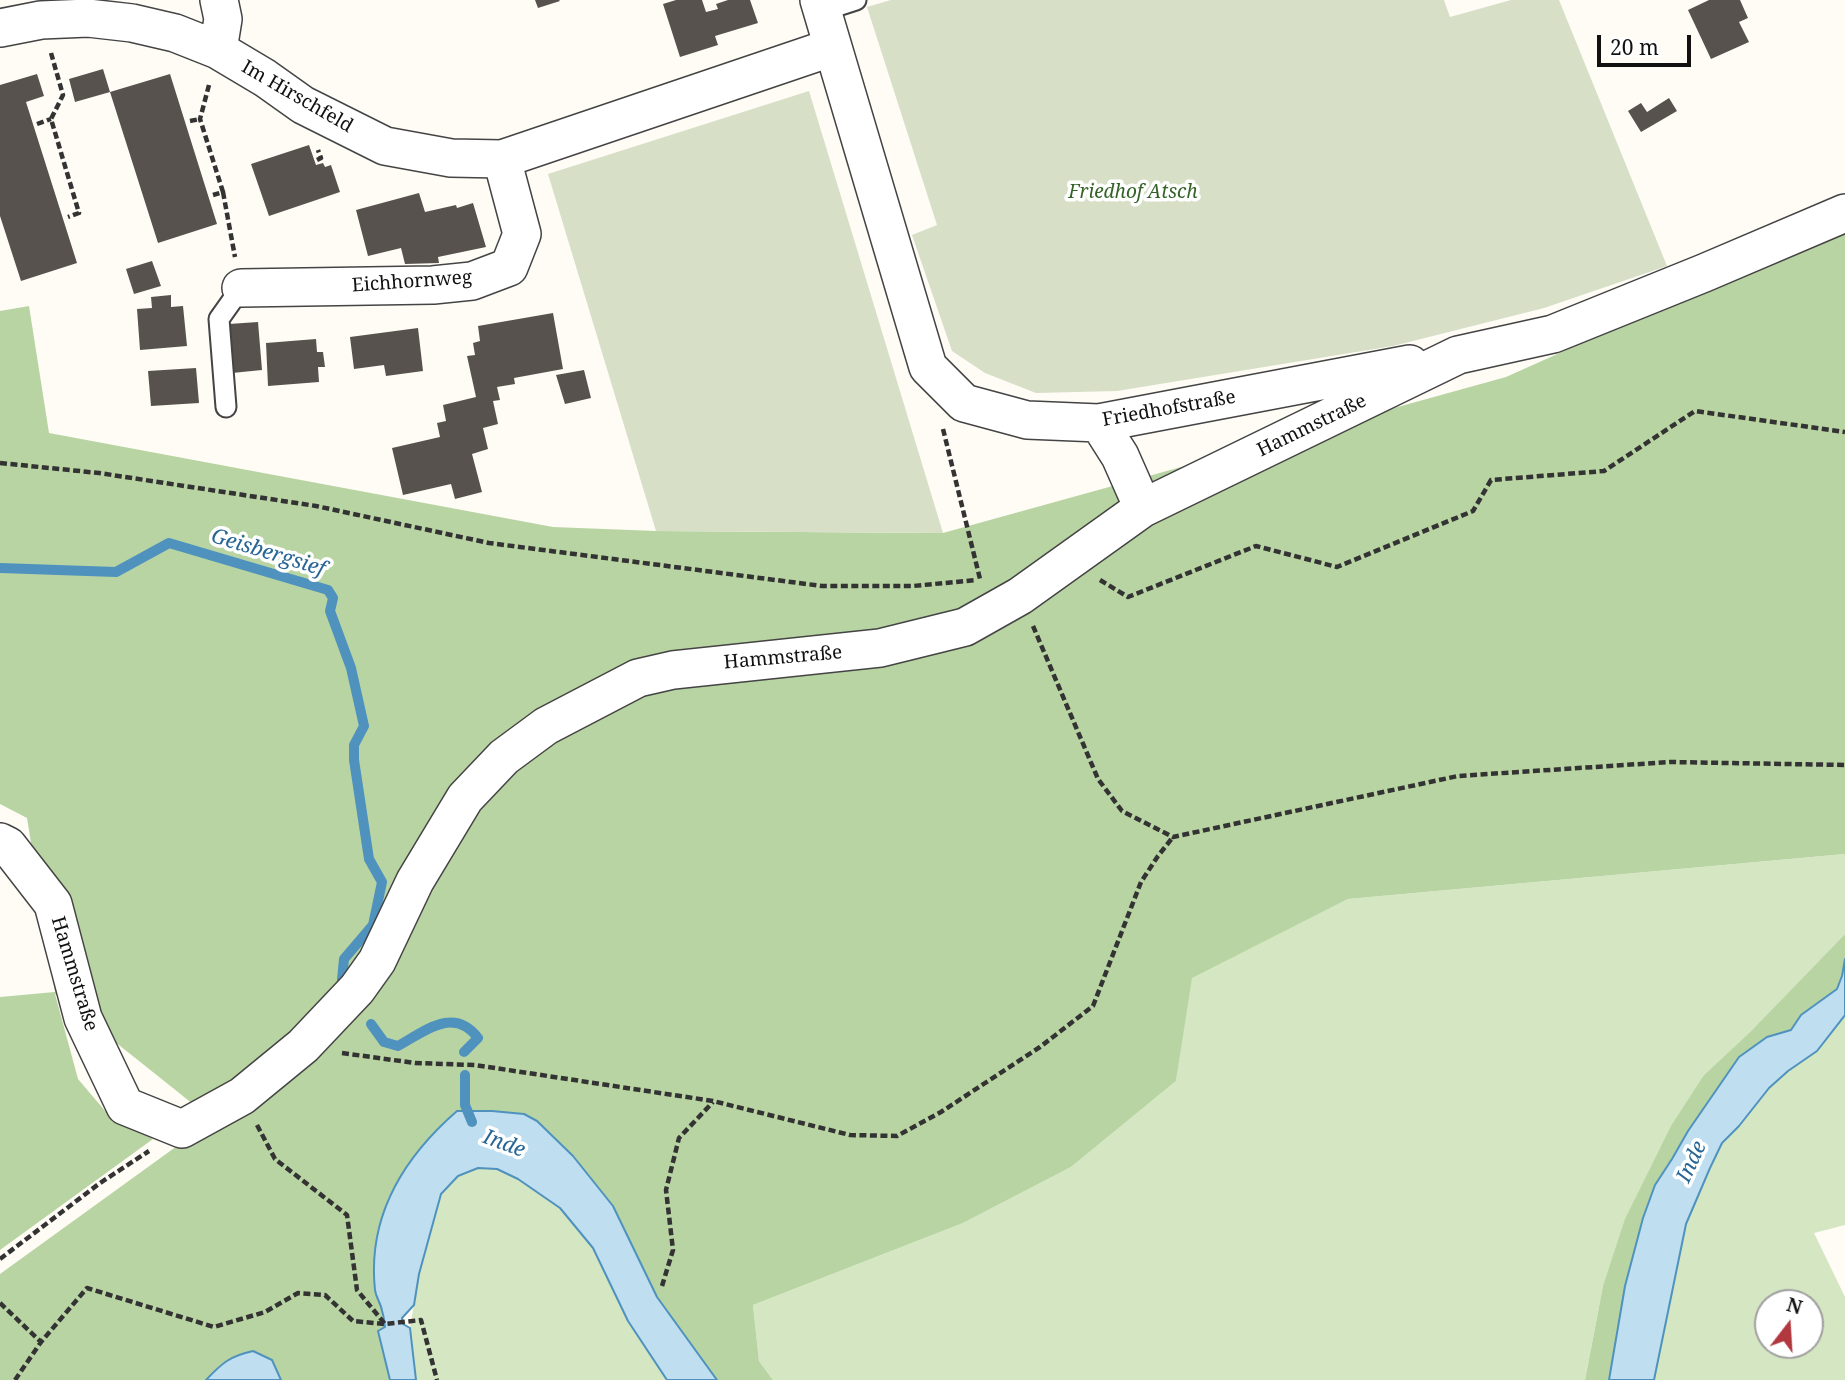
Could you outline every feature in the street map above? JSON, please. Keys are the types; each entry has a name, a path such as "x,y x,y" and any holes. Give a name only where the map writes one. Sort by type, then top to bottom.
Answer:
{"street":[{"path":"218,50 223,19 219,0"},
{"name":"Friedhofstraße","path":"832,4 833,47 928,367 964,403 1027,420 1099,423 1458,355"},
{"name":"Im Hirschfeld","path":"0,28 41,20 88,18 132,23 175,33 218,50 303,105 386,146 451,158 502,159 833,47"},
{"name":"Eichhornweg","path":"241,288 433,285 472,281 509,267 522,234 502,159"},
{"name":"Hammstraße","path":"0,842 8,846 53,904 83,1018 125,1106 182,1129 242,1096 303,1046 357,989 377,961 415,881 465,798 504,757 547,726 638,678 709,664 880,649 965,627 1006,587 1071,561 1143,508 1458,355 1553,334 1845,213"},
{"path":"1099,423 1120,457 1143,508"}],"lane":[{"path":"226,407 219,318 241,288"}],"path":[{"path":"41,20 63,94 51,119 79,213 68,217"},
{"path":"218,50 200,118 223,192 241,288"},
{"path":"190,121 200,118"},
{"path":"37,124 51,119"},
{"path":"213,195 223,192"},
{"path":"1071,561 1128,597 1256,546 1337,567 1473,511 1491,480 1604,471 1695,411 1845,432"},
{"path":"941,419 980,579"},
{"path":"0,463 99,473 316,506 489,543 808,585 913,586 980,579 1006,587 1098,779 1122,811 1173,837 1458,776 1670,762 1845,765"},
{"path":"303,1046 415,1063 475,1065 713,1101 850,1135 897,1136 941,1112 1040,1046 1093,1006 1141,882 1173,837"},
{"path":"242,1096 275,1159 347,1215 357,1290 385,1324"},
{"path":"662,1286 673,1250 666,1190 679,1138 713,1101"},
{"path":"0,1259 100,1183 182,1129"},
{"path":"15,1380 41,1342 87,1288 214,1327 265,1312 298,1293 326,1294 353,1321 385,1324 421,1320 437,1380"},
{"path":"0,1303 41,1342"}],"green space":[{"name":"Friedhof Atsch","path":"891,0 1444,0 1450,17 1511,0 1559,0 1667,266 1544,308 1393,346 1117,391 1036,393 985,373 952,351 912,235 937,225 867,7"},
{"path":"809,91 943,533 656,531 548,174"},
{"path":"1845,225 1845,854 1348,899 1192,978 1176,1081 1071,1167 963,1223 753,1305 759,1361 773,1380 717,1380 657,1297 613,1206 573,1156 537,1121 524,1114 510,1114 438,1128 418,1152 388,1198 375,1248 375,1289 385,1327 378,1331 390,1380 281,1380 253,1351 227,1361 206,1380 0,1380 0,1274 213,1120 55,994 78,1079 106,1112 153,1139 0,1250 0,997 55,992 27,818 0,804 0,311 29,306 49,433 553,527 656,531 943,533 1506,377"},
{"path":"1845,854 1845,934 1751,1031 1704,1075 1603,1286 1585,1380 773,1380 759,1361 753,1305 963,1223 1071,1167 1176,1081 1191,978 1348,899"},
{"path":"1845,934 1845,959 1837,989 1801,1015 1791,1030 1767,1037 1739,1057 1655,1185 1643,1218 1625,1286 1609,1380 1585,1380 1603,1286 1625,1219 1671,1126 1704,1075 1751,1031"},
{"path":"1845,1015 1845,1225 1814,1233 1845,1297 1845,1380 1654,1380 1686,1224 1722,1143 1769,1088 1828,1037"},
{"path":"478,1168 497,1169 518,1179 560,1208 593,1248 628,1321 667,1380 416,1380 410,1328 419,1274 440,1194 458,1176"}],"water":[{"name":"Inde","path":"1845,959 1845,1015 1817,1051 1769,1088 1722,1143 1710,1168 1686,1224 1654,1380 1609,1380 1625,1286 1643,1218 1655,1185 1739,1057 1767,1037 1791,1030 1801,1015 1837,989"},
{"name":"Inde","path":"457,1111 524,1114 537,1121 573,1156 613,1206 657,1297 717,1380 667,1380 628,1321 593,1248 560,1208 518,1179 497,1169 478,1168 458,1176 441,1194 419,1274 414,1305 402,1318 403,1324 410,1328 416,1380 390,1380 378,1331 385,1327 375,1290 377,1237 383,1213 405,1169 420,1148"},
{"path":"253,1351 272,1360 281,1380 206,1380 227,1361"}],"building":[{"path":"535,0 559,0 560,1 538,8"},
{"path":"676,0 702,0 706,12 718,9 716,4 728,0 750,0 758,23 715,36 718,45 680,57 663,4"},
{"path":"1709,0 1740,0 1748,18 1739,22 1749,42 1711,59 1688,10"},
{"path":"103,69 110,92 75,102 69,79"},
{"path":"37,74 44,96 26,102 77,263 21,281 0,216 0,85"},
{"path":"170,74 217,224 158,243 110,92"},
{"path":"1669,98 1677,111 1641,132 1628,111 1641,103 1647,112"},
{"path":"309,145 316,165 331,165 340,192 269,216 251,164"},
{"path":"419,193 425,212 473,203 486,247 438,257 439,263 405,264 401,248 368,256 356,210"},
{"path":"152,261 161,286 134,294 126,269"},
{"path":"171,295 171,307 183,306 187,346 140,350 137,309 152,308 151,297"},
{"path":"553,313 563,369 514,378 515,384 497,387 500,400 493,401 498,424 483,428 488,449 472,454 482,492 455,499 451,484 403,495 392,448 440,437 437,423 446,421 443,405 476,397 467,356 475,355 473,343 480,341 478,326"},
{"path":"258,322 262,370 232,373 229,324"},
{"path":"418,328 423,371 386,376 384,365 354,369 350,337"},
{"path":"316,339 317,352 323,352 325,367 318,367 319,382 268,386 266,343"},
{"path":"196,368 199,403 151,406 148,371"},
{"path":"584,370 591,398 565,404 556,375"}],"waterway":[{"name":"Geisbergsief","path":"0,568 116,572 169,543 328,590 333,598 330,611 351,668 364,726 354,745 354,760 369,859 382,882 373,925 344,959 342,980"},
{"name":"Geisbergsief","path":"371,1024 384,1042 398,1046 439,1024 459,1024 478,1038 464,1052"},
{"name":"Geisbergsief","path":"465,1075 465,1105 472,1122"}]}
